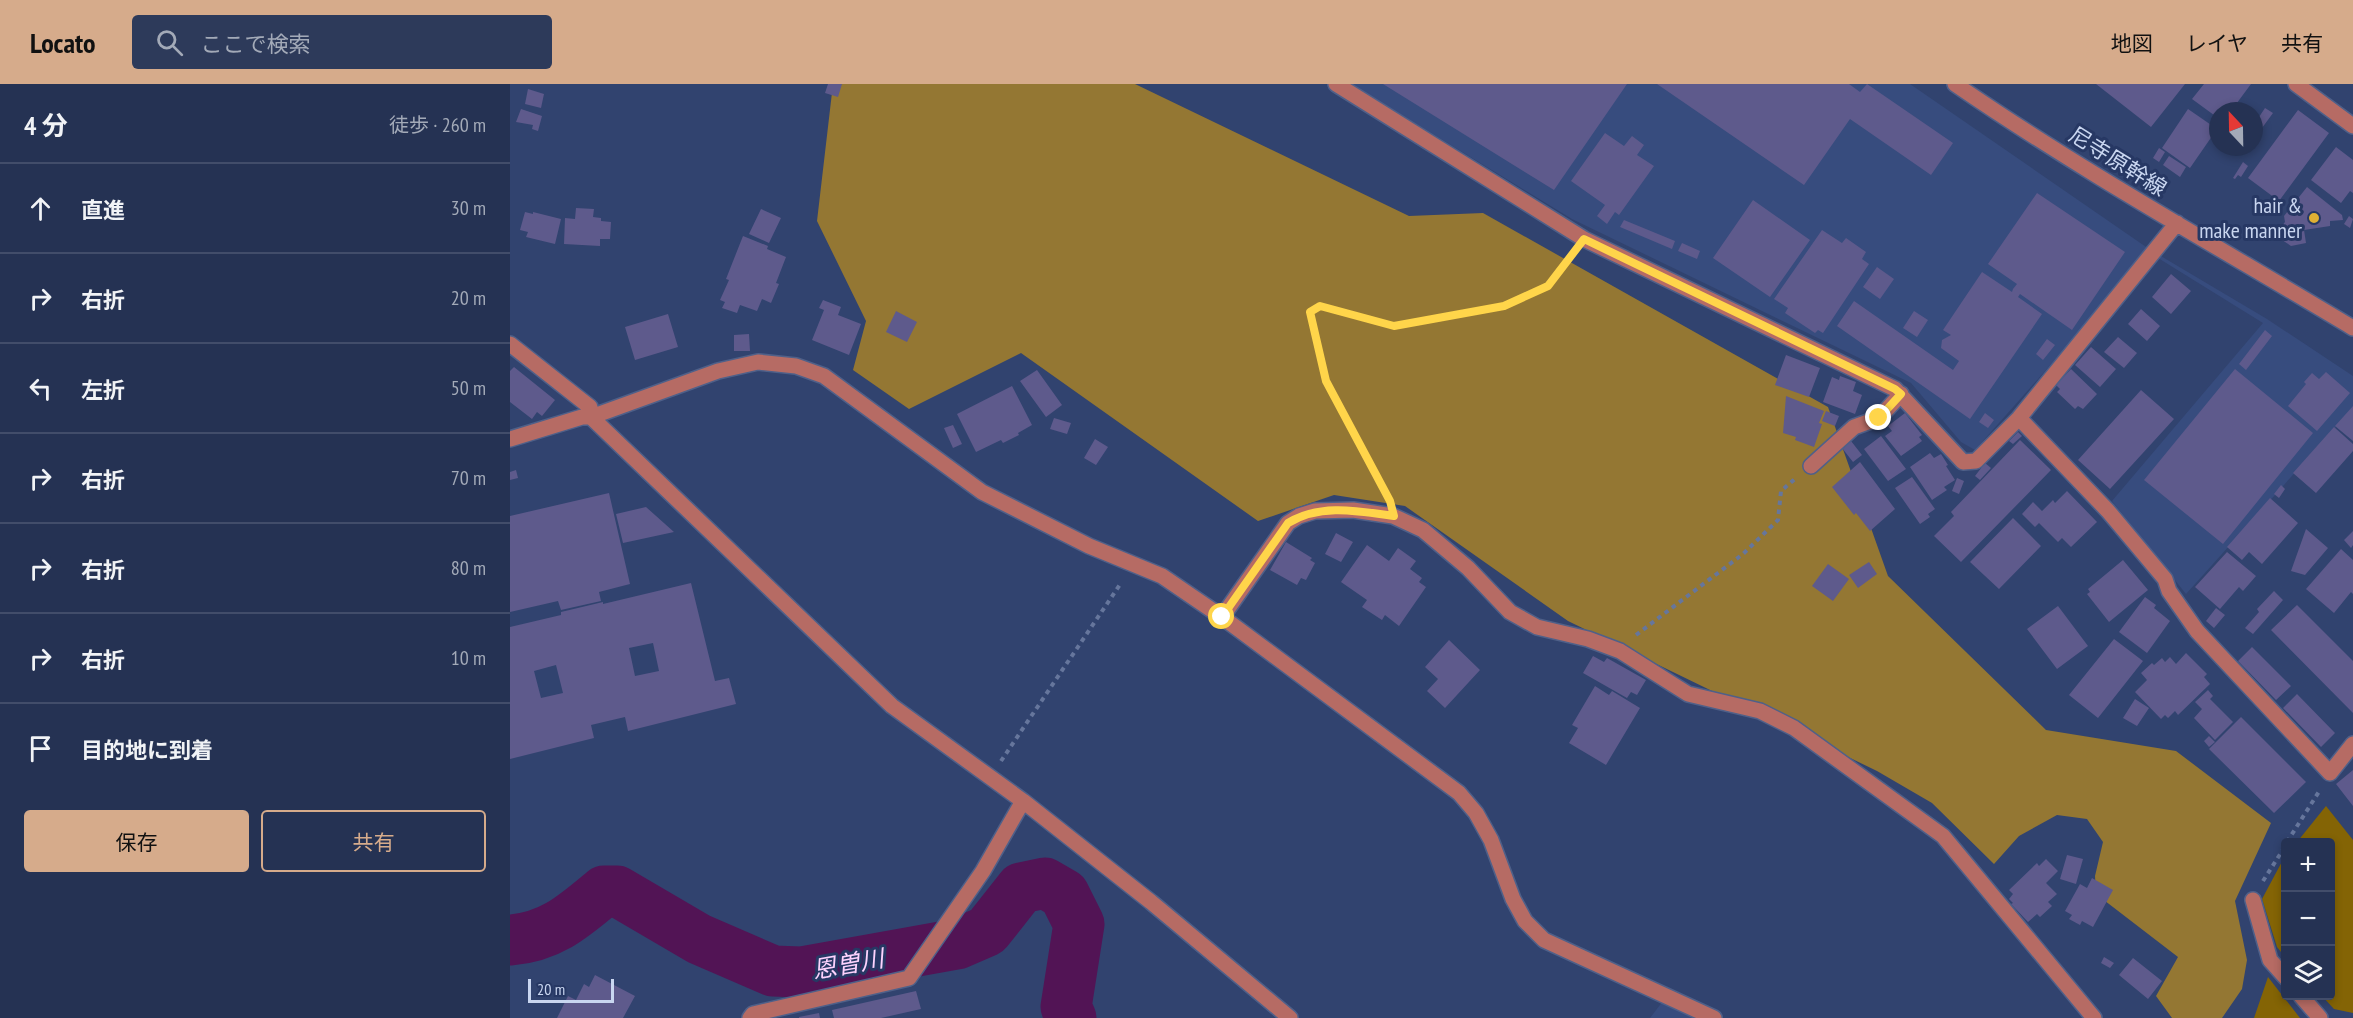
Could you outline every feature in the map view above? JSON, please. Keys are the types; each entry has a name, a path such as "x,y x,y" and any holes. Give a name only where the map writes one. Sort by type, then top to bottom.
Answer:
{"street":[{"path":"1336,84 1584,239 1895,389 1963,462 1976,461 2019,418 2177,223"},
{"name":"尼寺原幹線","path":"1955,84 1999,114 2353,328"},
{"path":"2296,84 2353,126"},
{"path":"510,344 590,407 591,417 892,706 1023,801 1151,902 1290,1018"},
{"path":"510,440 582,417 591,417 718,371 758,362 796,366 824,376 982,492 1089,546 1162,576 1222,617 1459,793 1476,813 1491,840 1513,899 1525,921 1544,940 1714,1018"},
{"path":"1811,466 1854,427 1879,418 1901,394"},
{"path":"2019,418 2108,511 2165,579 2169,591 2197,631 2330,773 2353,744"},
{"path":"1222,617 1288,523 1299,516 1315,512 1353,510 1394,516 1423,530 1468,568 1510,612 1537,627 1588,639 1616,650 1688,694 1760,711 1794,728 1943,836 2094,1018"},
{"path":"750,1018 753,1014 909,978 983,870 1023,801"},
{"path":"2253,900 2270,960 2281,972"},
{"path":"2304,1000 2320,1018"}],"path":[{"path":"1394,516 1390,501 1326,381 1310,312 1320,306 1394,326 1504,306 1548,286 1584,239"},
{"path":"1616,650 1743,554 1778,520 1781,491"},
{"path":"991,776 1133,564"},
{"path":"2290,838 2330,773"},
{"path":"2253,900 2281,852"}],"shaded area":[{"path":"833,84 1135,84 1409,216 1483,213 1828,407 1888,576 2046,730 2176,751 2271,823 2235,901 2247,960 2242,989 2222,1018 2172,1018 2156,996 2178,957 2096,894 2095,876 2103,842 2087,819 2057,815 2019,836 1994,864 1932,803 1877,771 1568,621 1405,506 1334,495 1258,521 1021,353 909,409 853,370 866,321 817,221"},
{"path":"1351,84 1910,84 2149,249 2267,319 2353,376 2353,408 2186,594 2112,501 2263,323 2150,253 1975,450 1961,442 1911,383 1572,219"},
{"path":"2326,806 2353,840 2353,1013 2334,1009 2326,1000 2335,1000 2335,838 2300,838"},
{"path":"2281,863 2281,952 2277,947 2262,899"},
{"path":"2268,977 2281,994 2281,1000 2286,1000 2300,1018 2254,1018"},
{"path":"1663,1001 1696,1018 1650,1018"}],"building":[{"path":"828,84 842,84 838,97 825,93"},
{"path":"1383,84 1627,84 1554,190"},
{"path":"1657,84 1849,84 1860,92 1867,84 1953,143 1931,175 1850,119 1804,185"},
{"path":"2096,84 2185,84 2151,127"},
{"path":"2204,84 2251,84 2238,102 2209,102 2209,111 2192,99"},
{"path":"528,89 544,94 541,108 525,104"},
{"path":"2265,108 2273,113 2263,127"},
{"path":"521,109 542,116 538,131 532,129 533,125 516,122"},
{"path":"2188,109 2209,123 2209,141 2190,168 2162,148"},
{"path":"2298,110 2329,133 2279,201 2248,178"},
{"path":"1605,133 1624,146 1632,136 1644,145 1637,155 1654,166 1619,215 1615,212 1607,224 1597,216 1605,205 1571,181"},
{"path":"2336,147 2353,160 2353,193 2350,191 2341,203 2311,180"},
{"path":"2159,148 2165,152 2159,162 2153,158"},
{"path":"2169,156 2186,167 2180,177 2163,165"},
{"path":"2243,162 2248,166 2241,177 2238,175 2235,179 2233,178"},
{"name":"hair & make manner","path":"2307,187 2342,215 2343,220 2330,221 2330,226 2304,230 2306,243 2291,246 2275,235 2285,222 2284,216"},
{"path":"2037,193 2125,252 2072,330 2020,294 2018,297 2042,314 1970,419 1837,326 1854,301 1953,370 1959,361 1941,348 1942,340 1951,335 1943,330 1982,272 2012,292 2017,284 1988,264"},
{"path":"1753,200 1810,240 1770,297 1713,258"},
{"path":"576,208 594,209 593,217 611,222 610,239 600,239 600,246 564,244 565,218 575,219"},
{"path":"761,209 781,218 769,243 749,234"},
{"path":"525,212 561,219 555,244 526,237 528,232 520,230"},
{"path":"2349,216 2353,219 2350,228 2344,224"},
{"path":"1624,220 1675,241 1672,249 1620,227"},
{"path":"1822,230 1842,243 1846,238 1866,252 1862,259 1869,264 1823,333 1818,330 1815,333 1785,313 1788,308 1774,299"},
{"path":"743,236 768,246 767,249 786,257 771,303 762,299 757,311 740,305 737,313 722,308 725,302 720,300"},
{"path":"1682,243 1700,251 1697,259 1678,251"},
{"path":"1877,267 1894,279 1880,299 1863,287"},
{"path":"2171,274 2191,291 2171,314 2152,297"},
{"path":"823,300 841,307 838,315 861,324 849,355 812,340 824,310 819,308"},
{"path":"2141,309 2160,326 2147,341 2128,324"},
{"path":"896,311 917,322 907,342 886,332"},
{"path":"1914,311 1928,320 1917,337 1903,328"},
{"path":"668,314 678,347 635,360 625,327"},
{"path":"2265,330 2272,336 2246,370 2239,364"},
{"path":"749,334 750,351 734,351 734,335"},
{"path":"2118,337 2137,353 2124,368 2104,352"},
{"path":"2047,339 2055,345 2043,360 2036,354"},
{"path":"2091,347 2116,369 2100,387 2075,365"},
{"path":"1786,355 1820,368 1809,397 1775,385"},
{"path":"514,367 555,400 542,416 537,412 532,419 510,402 510,371"},
{"path":"2071,369 2097,394 2083,409 2078,406 2075,409 2057,392 2060,389 2056,385"},
{"path":"2235,369 2313,433 2223,544 2144,480"},
{"path":"1037,370 1062,405 1046,417 1020,381"},
{"path":"2326,372 2350,393 2317,431 2288,406 2312,373 2319,379"},
{"path":"1840,376 1856,382 1853,391 1862,395 1855,414 1823,402 1832,377 1839,380"},
{"path":"1012,386 1032,425 1003,443 1001,440 976,452 957,414"},
{"path":"2141,390 2174,419 2110,489 2078,460"},
{"path":"1786,396 1824,411 1814,447 1783,433"},
{"path":"2353,406 2353,441 2335,426"},
{"path":"1826,411 1839,416 1835,426 1822,421"},
{"path":"1905,413 1922,435 1919,437 1922,441 1901,456 1885,436 1892,431 1888,426"},
{"path":"1985,413 1994,420 1988,428 1979,422"},
{"path":"1054,418 1071,423 1067,434 1050,429"},
{"path":"953,425 962,444 953,448 944,428"},
{"path":"2334,427 2353,444 2353,451 2316,493 2293,473"},
{"path":"2018,432 2022,436 2013,444 2009,441"},
{"path":"1881,436 1906,469 1888,481 1864,449"},
{"path":"1095,439 1108,447 1096,465 1084,458"},
{"path":"2020,440 2051,470 1961,562 1934,536 1954,516 1951,512"},
{"path":"1851,441 1862,455 1853,462 1842,448"},
{"path":"1930,453 1934,458 1941,454 1955,480 1944,487 1947,490 1932,500 1910,467"},
{"path":"1860,462 1895,509 1870,531 1832,487"},
{"path":"1985,463 1991,468 1980,480 1975,476"},
{"path":"516,470 518,478 510,480 510,472"},
{"path":"1912,477 1935,509 1928,514 1930,517 1920,524 1895,488"},
{"path":"1957,478 1964,481 1959,494 1952,491"},
{"path":"2281,485 2285,489 2279,498 2274,494"},
{"path":"2067,491 2097,522 2071,547 2062,538 2058,542 2039,523 2035,527 2022,514 2033,502 2042,511 2053,500 2055,503"},
{"path":"609,493 630,584 599,592 601,601 561,610 558,601 510,612 510,516"},
{"path":"2270,498 2298,523 2262,564 2249,552 2242,560 2227,547"},
{"path":"646,507 674,532 623,543 616,514"},
{"path":"2013,518 2041,546 1999,589 1970,562"},
{"path":"2306,529 2328,548 2305,575 2291,571"},
{"path":"2353,531 2353,545 2351,548 2344,540"},
{"path":"1336,533 1353,542 1341,562 1325,554"},
{"path":"1286,542 1312,558 1310,560 1315,563 1306,580 1301,578 1297,585 1270,570"},
{"path":"1367,545 1389,561 1398,548 1416,561 1410,569 1422,578 1419,582 1426,587 1399,626 1385,615 1382,620 1362,607 1367,600 1341,582"},
{"path":"2341,549 2353,560 2353,594 2351,592 2334,613 2306,589"},
{"path":"2227,552 2256,576 2243,591 2239,587 2220,609 2195,587"},
{"path":"2123,560 2148,590 2109,622 2087,594 2090,592 2088,589"},
{"path":"1869,562 1877,574 1858,588 1849,575"},
{"path":"1828,564 1849,579 1833,601 1812,586"},
{"path":"691,583 715,681 729,678 736,704 628,731 625,717 591,725 594,738 510,759 510,627 561,615 561,612 603,602 603,604","holes":["653,643 659,671 635,676 629,648","556,665 563,693 541,698 534,671"]},
{"path":"2274,591 2283,600 2253,634 2245,628 2259,612 2257,609"},
{"path":"2145,597 2156,605 2154,608 2170,621 2147,653 2119,632"},
{"path":"2297,605 2353,661 2353,713 2271,630"},
{"path":"2058,606 2088,646 2057,669 2027,629"},
{"path":"2216,608 2225,615 2214,628 2206,621"},
{"path":"2114,639 2143,661 2098,718 2069,695"},
{"path":"1449,640 1480,670 1445,708 1427,691 1438,679 1425,667"},
{"path":"2252,647 2291,686 2276,700 2238,661"},
{"path":"2186,653 2207,674 2204,677 2210,684 2178,715 2175,711 2168,718 2165,715 2161,719 2135,692 2147,680 2141,673 2162,658 2165,662 2170,657 2176,664"},
{"path":"1593,656 1604,662 1607,658 1646,680 1637,695 1631,692 1627,698 1583,673"},
{"path":"1595,686 1609,695 1612,691 1640,708 1606,765 1569,743 1578,728 1572,725"},
{"path":"2208,690 2213,696 2210,699 2233,722 2215,740 2194,718 2202,709 2195,702"},
{"path":"2297,694 2335,733 2321,747 2283,708"},
{"path":"2135,699 2149,708 2137,726 2123,718"},
{"path":"2241,717 2306,782 2274,813 2209,749"},
{"path":"2209,736 2215,742 2209,747 2204,741"},
{"path":"2353,770 2353,806 2336,784"},
{"path":"2067,855 2083,859 2076,884 2060,879"},
{"path":"2046,859 2058,871 2046,883 2057,894 2048,902 2052,906 2040,917 2037,914 2028,922 2011,904 2013,903 2009,899 2013,894 2009,890 2037,863 2039,866"},
{"path":"2092,878 2113,890 2093,927 2082,921 2080,925 2069,919 2072,915 2065,911 2080,884 2087,888"},
{"path":"2104,957 2114,963 2110,968 2101,963"},
{"path":"2133,958 2162,981 2148,999 2119,975"},
{"path":"595,975 635,996 623,1018 557,1018 568,996 576,1000 584,984 589,987"},
{"path":"916,991 921,1009 881,1018 834,1018 832,1010"},
{"path":"819,1013 820,1018 799,1018 799,1017"}],"waterway":[{"name":"恩曽川","path":"510,940 538,935 550,930 572,917 604,891 617,891 699,939 773,971 801,972 957,944 987,931 1021,888 1045,883 1064,894 1079,924 1066,1007 1071,1018"}],"place":[{"name":"hair & make manner","path":"2314,218"}],"route":[{"path":"1222,617 1288,523 1299,516 1315,512 1353,510 1394,516 1390,501 1326,381 1310,312 1320,306 1394,326 1504,306 1548,286 1584,239 1895,389 1901,394 1879,418"}]}
